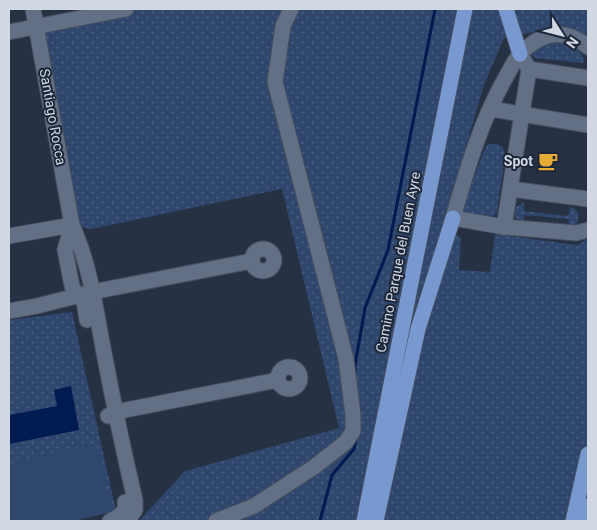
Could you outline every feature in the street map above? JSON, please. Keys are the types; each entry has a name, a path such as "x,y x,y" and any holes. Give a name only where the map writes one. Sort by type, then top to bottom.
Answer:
{"highway":[{"name":"Camino Parque del Buen Ayre","path":"364,521 465,9"},
{"path":"506,9 520,54"},
{"path":"376,521 418,328 453,218"},
{"path":"573,521 588,454"},
{"path":"584,521 588,506"}],"street":[{"name":"Santiago Rocca","path":"33,9 72,225"},
{"path":"9,32 126,9"},
{"path":"216,521 254,506 306,472 346,442 353,431 353,415 346,359 275,82 283,26 290,9"},
{"path":"588,47 580,40 566,34 554,33 532,44 520,54 502,85 473,148 453,218 504,227 576,233 588,230"},
{"path":"504,227 529,69 520,54"},
{"path":"529,69 588,78"},
{"path":"491,109 588,125"},
{"path":"510,189 588,199"},
{"path":"9,236 72,225"},
{"path":"72,225 82,247 82,292"},
{"path":"72,225 65,250 82,292 111,414 135,500 135,510 127,521"},
{"path":"9,303 82,292 252,261"},
{"path":"9,311 37,306 82,292"},
{"path":"111,414 278,380"},
{"path":"110,521 123,513 126,506 111,414"}],"shaded area":[{"path":"126,9 588,9 588,35 563,26 504,38 485,82 457,176 444,229 461,238 459,270 490,272 495,234 577,245 588,239 588,521 139,521 185,471 339,428 282,189 91,229 72,225 36,27"},
{"path":"551,42 566,44 575,48 582,55 583,63 534,58 532,54 537,49"},
{"path":"488,144 498,144 503,148 505,156 497,212 492,218 466,215 463,208"},
{"path":"524,202 524,211 568,216 570,207 578,213 578,221 574,226 568,228 569,219 524,215 523,224 514,216 516,207"},
{"path":"72,312 116,511 73,521 9,521 9,320"},
{"path":"71,386 79,430 9,444 9,415 57,406 54,390"},
{"path":"96,443 112,512 73,521 9,521 9,464"}],"waterway":[{"path":"355,373 365,308 388,250 435,9"},
{"path":"320,521 332,475 354,449 356,439"}],"place":[{"name":"Spot","path":"548,161"}]}
